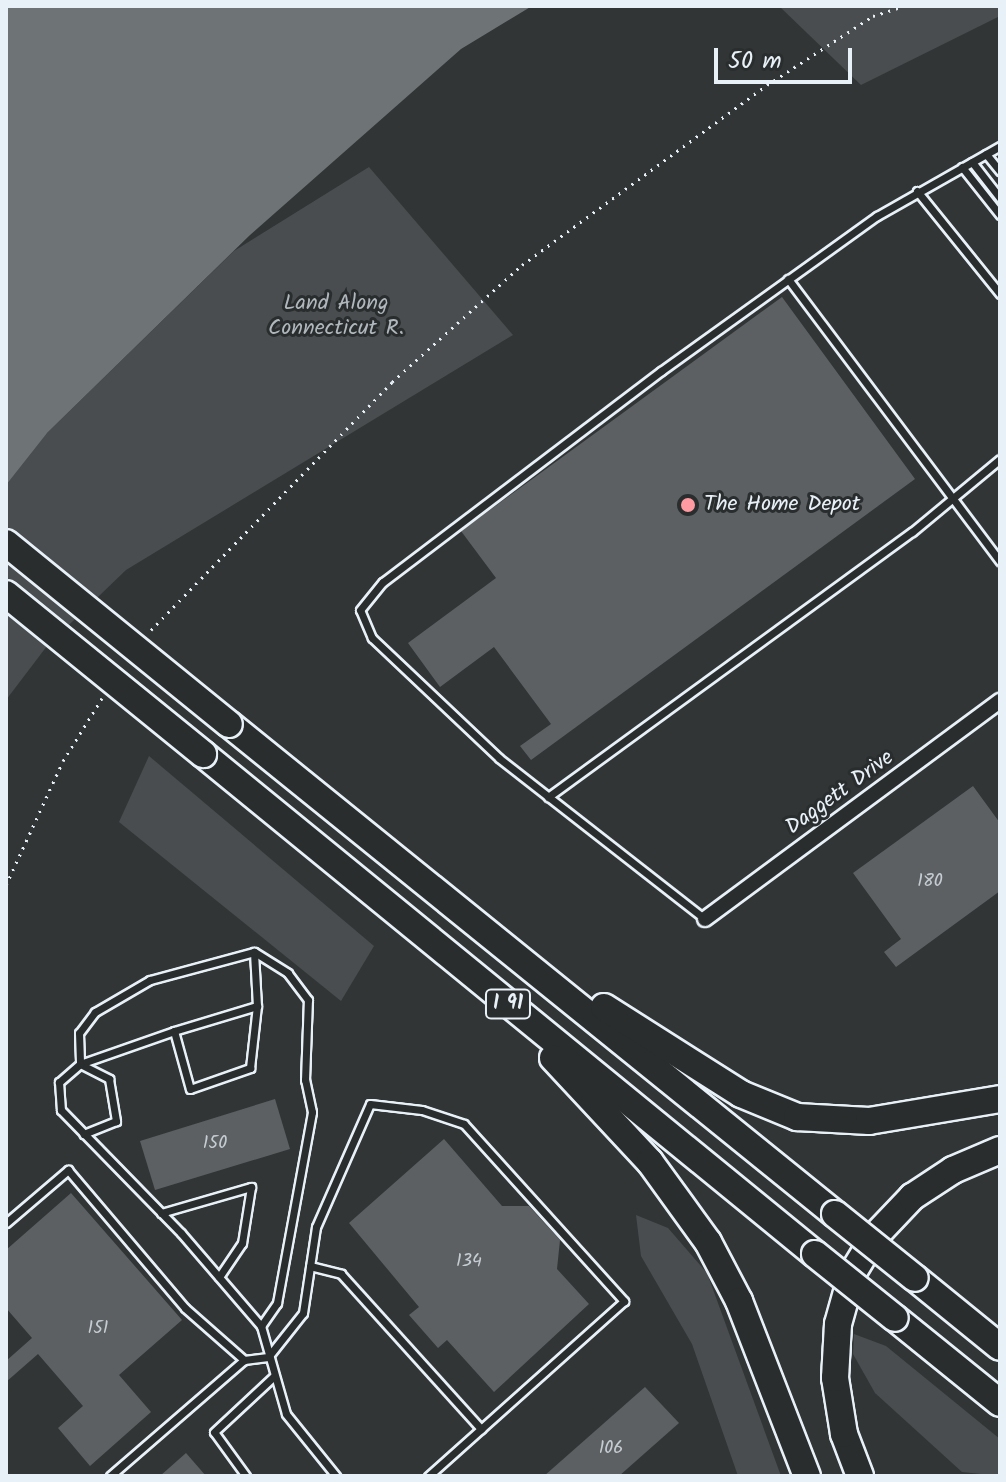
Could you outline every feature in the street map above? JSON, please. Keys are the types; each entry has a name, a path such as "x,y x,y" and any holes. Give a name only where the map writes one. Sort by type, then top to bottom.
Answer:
{"highway":[{"name":"I 91","path":"6,543 1000,1347"},
{"name":"I 91","path":"6,594 1000,1403"},
{"path":"488,932 706,1073 775,1110 809,1119 857,1121 1000,1099"},
{"path":"473,975 639,1150 689,1213 739,1301 807,1476"},
{"path":"860,1476 844,1434 835,1378 838,1324 858,1261 903,1205 953,1170 1000,1153"},
{"path":"835,1378 847,1433 869,1476"}],"street":[{"name":"Daggett Drive","path":"705,919 1000,701"}],"lane":[{"path":"705,919 548,797 372,638 360,610 383,582 788,279 917,191 999,150"},
{"path":"986,154 1000,171"},
{"path":"972,162 1000,198"},
{"path":"962,167 1000,215"},
{"path":"917,191 1000,294"},
{"path":"788,279 1000,561"},
{"path":"548,797 1000,459"},
{"path":"174,1031 190,1089 250,1068 257,1006 254,952"},
{"path":"80,1064 79,1033 95,1012 150,980 254,952 288,973 308,1000 305,1080 312,1112 277,1303 261,1326"},
{"path":"257,1006 80,1064 59,1082 61,1110 161,1213 261,1326 286,1414 336,1476"},
{"path":"80,1064 109,1079 116,1121 84,1134"},
{"path":"110,1476 244,1360 268,1357 303,1313 316,1227 370,1104 422,1110 464,1124 624,1301 428,1476"},
{"path":"6,1223 68,1170 185,1308 244,1360"},
{"path":"161,1213 243,1185 253,1189 242,1243 219,1277"},
{"path":"310,1266 341,1274 481,1429"},
{"path":"246,1476 214,1432 274,1376"}],"path":[{"path":"150,631 392,382 522,265 767,85 873,16 904,6"},
{"path":"6,885 63,761 105,694"}],"green space":[{"path":"779,6 1000,6 1000,16 861,85"},
{"name":"Land Along Connecticut R.","path":"369,167 513,335 126,570 47,646 6,700 6,439 47,433 234,251"},
{"path":"149,756 374,946 341,1001 119,822"},
{"path":"636,1215 668,1228 707,1273 781,1476 738,1476 692,1344 641,1256"},
{"path":"854,1334 886,1346 1000,1439 1000,1476 962,1472 875,1393 853,1354"}],"shaded area":[{"path":"6,6 532,6 461,49 250,235 47,433 6,485"}],"building":[{"name":"The Home Depot","path":"782,297 915,479 531,760 520,746 551,724 494,647 440,687 408,643 496,578 461,531"},
{"path":"973,786 1000,823 1000,891 896,967 884,952 901,939 853,873"},
{"path":"275,1099 290,1149 155,1190 140,1141"},
{"path":"444,1139 502,1206 529,1206 560,1240 557,1269 589,1304 494,1392 447,1340 438,1348 409,1315 419,1307 349,1223"},
{"path":"71,1193 182,1320 119,1375 151,1412 90,1466 58,1428 83,1406 38,1354 6,1382 6,1361 32,1338 6,1308 6,1250"},
{"path":"645,1387 679,1423 619,1476 544,1476"},
{"path":"186,1453 206,1476 160,1476"}],"place":[{"name":"The Home Depot","path":"688,505"}]}
